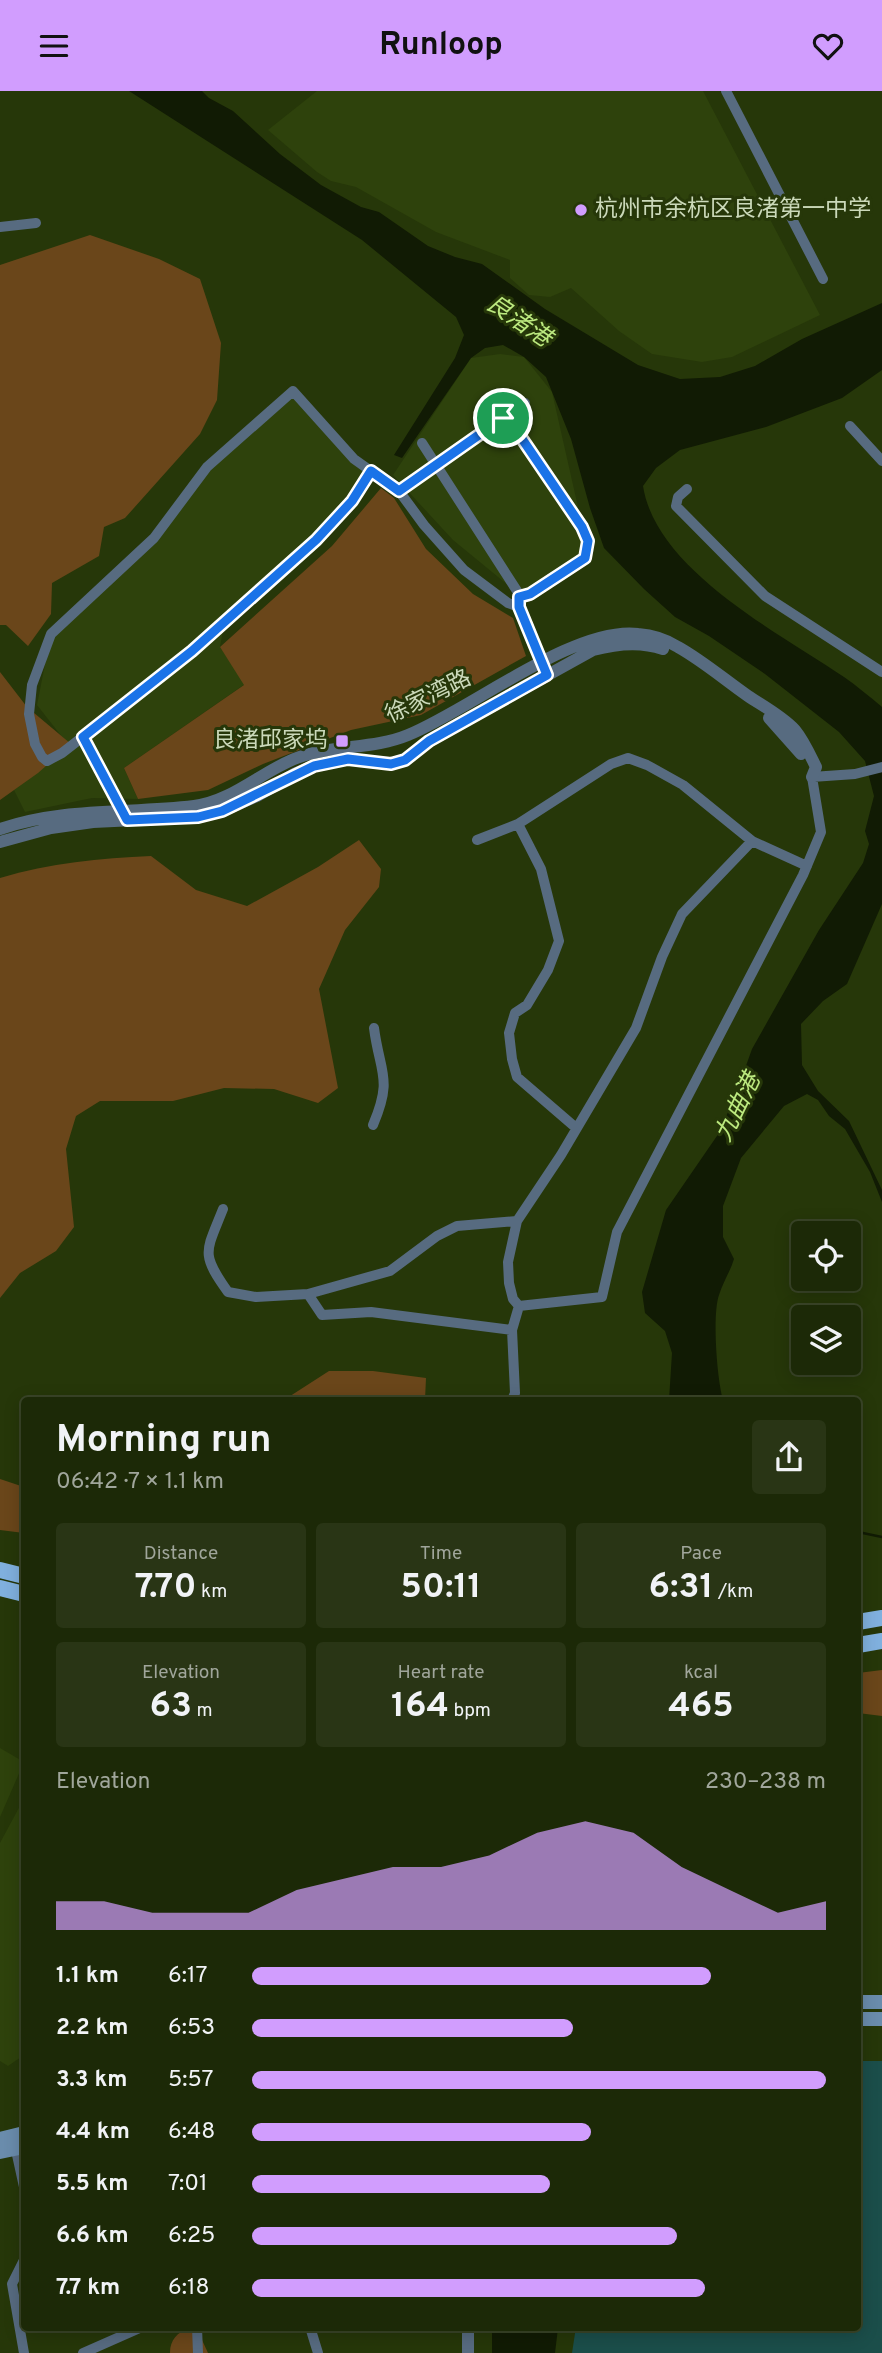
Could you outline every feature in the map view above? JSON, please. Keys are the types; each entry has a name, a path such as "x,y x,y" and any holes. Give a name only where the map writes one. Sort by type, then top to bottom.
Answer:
{"highway":[{"path":"0,1570 21,1575"},
{"path":"0,1588 21,1593"},
{"path":"861,1622 882,1618"},
{"path":"861,1644 882,1641"}],"main road":[{"path":"861,2002 882,2002"},
{"path":"861,2019 882,2019"},
{"path":"0,2139 21,2134"},
{"path":"0,2152 21,2151"}],"street":[{"path":"726,91 823,279"},
{"path":"0,227 36,223"},
{"path":"371,471 352,501 316,540 192,651 83,737 47,761 42,757 35,744 29,714 30,699 51,634 154,538 207,467 293,391 354,459 371,471 399,491 464,571 508,603 519,602 585,558 588,541 582,527 514,427 503,418"},
{"path":"399,491 525,403"},
{"path":"850,426 882,461"},
{"path":"422,443 519,602 545,669"},
{"path":"687,489 678,497 676,506 765,596 882,672"},
{"name":"徐家湾路","path":"0,842 51,828 196,806 238,791 294,759 342,747 395,740 545,669 615,644 653,645 675,654 773,721 799,748 812,777 821,832 807,866 617,1232 602,1297 519,1306"},
{"name":"徐家湾路","path":"0,829 50,816 198,817 222,811 314,766 348,759 391,764 405,760 429,741 545,669"},
{"path":"83,737 125,815"},
{"path":"477,840 518,824 611,764 628,758 683,785 752,841 807,866"},
{"path":"812,777 855,774 882,767"},
{"path":"518,824 541,869 559,941 548,970 527,1005 515,1013 509,1033 512,1059 517,1077 575,1127"},
{"path":"513,1397 512,1330 519,1306 511,1291 508,1262 517,1221 561,1155 575,1127 636,1028 662,957 682,914 752,841"},
{"path":"373,1125 386,1084 374,1028"},
{"path":"223,1209 207,1251 211,1268 229,1292 257,1297 308,1294 390,1271 437,1236 457,1226 517,1221"},
{"path":"308,1294 322,1315 370,1312 512,1330"},
{"path":"21,2266 12,2284 24,2353"},
{"path":"83,2353 133,2331"},
{"path":"197,2331 198,2353"},
{"path":"311,2331 318,2353"},
{"path":"468,2331 468,2353"}],"shaded area":[{"name":"杭州市余杭区良渚第一中学","path":"317,91 703,91 820,315 732,357 702,362 652,354 619,331 571,288 550,297 529,295 510,278 510,260 436,232 356,187 331,181 317,172 268,130"},
{"path":"90,235 159,259 200,279 221,343 217,400 200,434 125,518 104,527 99,556 52,583 51,614 28,646 6,625 0,625 0,265"},
{"path":"500,354 524,357 552,392 588,551 585,558 519,594 453,540 393,475 471,358"},
{"path":"293,391 367,469 316,540 225,619 220,647 245,684 124,768 138,799 92,798 25,812 14,790 70,747 37,705 51,634 154,538 207,467"},
{"path":"381,488 394,498 426,549 473,594 513,618 526,656 421,715 351,730 263,764 208,790 138,799 124,768 244,685 220,647 332,546"},
{"path":"0,672 27,707 71,744 38,773 0,800"},
{"path":"359,840 381,869 379,887 345,930 319,989 338,1088 318,1103 274,1089 224,1088 173,1101 100,1101 76,1116 66,1149 74,1227 56,1251 20,1273 0,1298 0,878 75,862 151,856 196,890 247,906 318,867"},
{"path":"329,1371 373,1371 426,1378 425,1397 289,1397"},
{"path":"0,1479 21,1486 21,1533 0,1530"},
{"path":"882,1670 882,1716 861,1713 861,1673"},
{"path":"0,1748 21,1760 21,1769 0,1817"},
{"path":"21,1804 21,2057 8,2066 0,2061 0,1843"},
{"path":"198,2331 208,2353 170,2353 171,2344 181,2332"}],"water":[{"path":"129,91 202,91 233,111 280,154 321,185 361,207 379,212 428,246 482,264 545,309 638,365 680,379 720,377 755,366 802,339 882,303 882,370 842,398 766,427 680,450 656,468 643,486 653,517 671,545 695,572 755,619 844,677 882,707 882,904 847,984 823,1001 801,1024 802,1065 818,1091 849,1121 882,1190 882,1202 870,1172 845,1129 829,1116 818,1100 807,1094 784,1106 741,1158 723,1206 723,1237 734,1259 717,1304 717,1363 722,1397 669,1397 672,1353 665,1331 645,1313 642,1292 666,1210 719,1133 752,1049 819,930 863,863 869,844 865,831 874,796 865,761 839,732 765,674 709,636 675,617 604,548 571,439 546,377 524,357 503,345 485,348 471,358 402,458 394,455 455,358 464,335 456,317 362,240"},
{"path":"492,2331 558,2331 555,2353 492,2353"}],"building":[{"path":"861,2061 882,2061 882,2353 572,2353 575,2331 861,2331"}],"waterway":[{"path":"861,1533 882,1537"}],"place":[{"name":"杭州市余杭区良渚第一中学","path":"581,210"},
{"name":"良渚邱家坞","path":"342,741"}],"route":[{"path":"503,418 514,427 586,533 588,541 585,558 530,594 519,597 519,607 547,675 429,741 405,760 391,764 348,759 314,766 222,811 198,817 127,820 83,737 192,651 316,540 352,501 371,471 399,491 503,418"}],"water label":[{"name":"良渚港","path":"518,322"},
{"name":"九曲港","path":"739,1108"}]}
